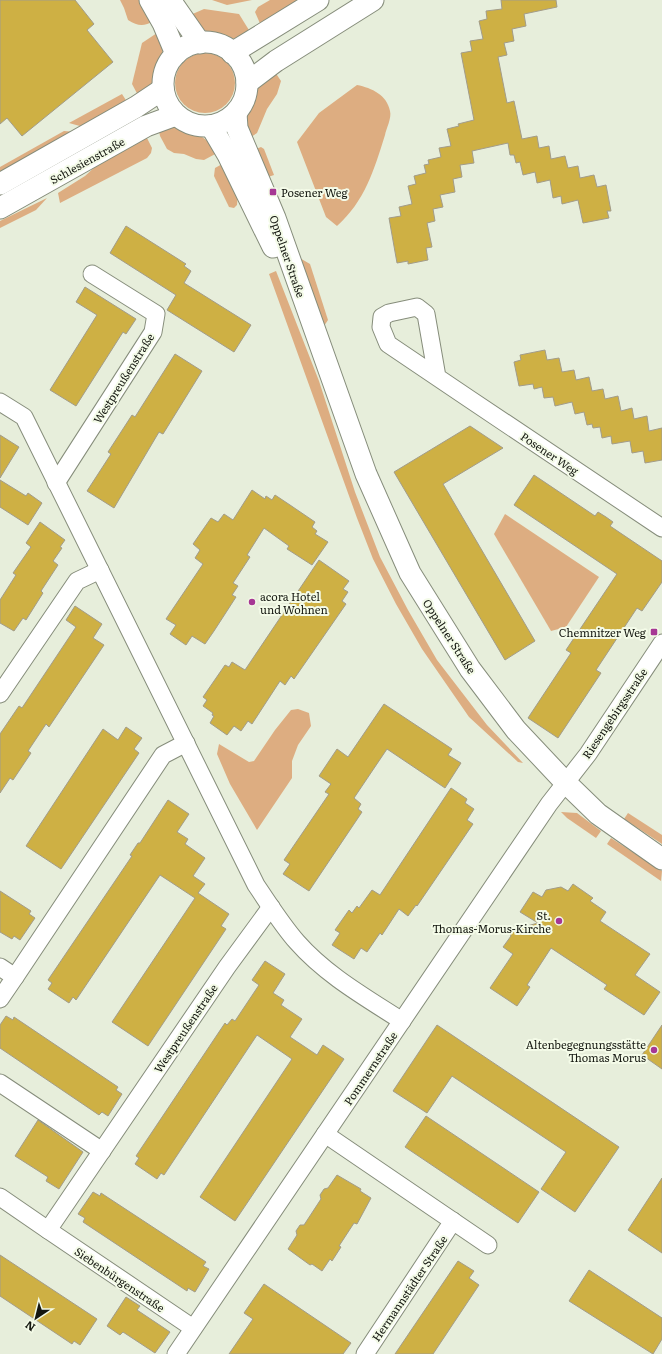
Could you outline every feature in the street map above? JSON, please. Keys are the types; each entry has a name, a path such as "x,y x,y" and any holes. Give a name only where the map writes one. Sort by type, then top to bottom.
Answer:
{"street":[{"path":"150,0 163,23 176,54"},
{"path":"170,0 200,43"},
{"path":"232,53 318,0"},
{"path":"247,83 276,61 373,0"},
{"path":"200,43 211,43 222,46 232,53 240,61 245,72 247,83 244,99 236,113 224,122 211,126 198,126 186,122 176,115 170,107 163,89 166,70 176,54 187,46 200,43"},
{"name":"Schlesienstraße","path":"0,184 136,107 163,89"},
{"name":"Oppelner Straße","path":"236,113 237,128 275,218 322,355 366,474 410,573 470,669 516,730 565,782 612,825 662,859"},
{"name":"Schlesienstraße","path":"0,208 146,126 176,115"},
{"name":"Oppelner Straße","path":"211,126 228,155 266,233 322,355"},
{"name":"Westpreußenstraße","path":"56,483 152,332 156,314 92,274"},
{"name":"Posener Weg","path":"437,377 662,528"},
{"path":"0,402 24,417 256,885 296,942 317,962 343,983 402,1021"},
{"path":"0,694 77,581 100,570"},
{"name":"Riesengebirgsstraße","path":"565,782 588,754 662,644"},
{"path":"0,999 163,755 186,743"},
{"name":"Pommernstraße","path":"176,1354 565,782"},
{"name":"Westpreußenstraße","path":"102,1151 226,966 271,907"},
{"path":"0,967 15,977"},
{"path":"0,1083 102,1151 48,1230"},
{"path":"325,1134 488,1245"},
{"name":"Siebenbürgenstraße","path":"0,1197 193,1328"},
{"name":"Hermannstädter Straße","path":"365,1354 453,1222"}],"shaded area":[{"path":"120,0 141,0 154,21 141,25 135,24 128,20"},
{"path":"212,0 252,0 227,5"},
{"path":"270,0 297,0 284,15 262,28 255,12 258,7"},
{"path":"204,9 239,14 252,35 243,38 226,38 209,33 194,23 188,16"},
{"path":"160,31 163,47 162,56 148,93 140,99 132,84 142,43"},
{"path":"205,53 221,58 226,62 230,67 235,83 230,99 226,104 221,108 205,113 189,108 184,104 180,99 175,83 180,67 184,62 189,58"},
{"path":"273,69 281,81 277,94 267,109 257,133 248,139 246,115 260,83"},
{"path":"357,85 378,93 388,105 390,117 377,160 362,195 347,216 337,226 326,217 297,142 319,113"},
{"path":"122,94 129,105 87,128 69,123"},
{"path":"170,125 198,134 214,146 219,152 204,160 196,159 184,154 174,153 167,149 159,131"},
{"path":"64,131 76,132 0,176 0,167"},
{"path":"145,134 152,148 151,153 147,158 60,203 58,193 85,176 108,155"},
{"path":"261,147 264,149 274,175 265,178 253,150"},
{"path":"224,163 238,192 237,205 234,208 229,207 214,176 215,168"},
{"path":"47,198 36,210 0,228 0,221"},
{"path":"298,257 310,264 328,320 324,326"},
{"path":"276,271 319,381 355,492 380,557 437,660 487,725 523,763 518,762 469,717 422,649 396,604 373,559 269,274"},
{"path":"505,514 599,577 566,627 551,631 494,534"},
{"path":"298,709 309,713 311,726 298,745 292,761 292,778 257,830 230,784 217,754 219,744 249,762 254,761 275,730 291,710"},
{"path":"561,812 577,813 601,831 596,838 567,818"},
{"path":"628,813 662,835 662,844 624,819"},
{"path":"611,838 662,871 661,881 607,844"}],"building":[{"path":"0,0 75,0 94,24 87,30 113,62 22,136 7,118 0,124"},
{"path":"501,0 556,0 557,7 524,14 526,26 512,29 514,41 504,43 507,55 498,57 507,103 514,101 522,139 537,136 539,148 549,146 551,159 565,156 568,168 578,166 580,178 594,175 597,187 606,185 611,211 607,211 609,218 583,223 578,200 562,204 561,196 553,198 550,180 537,183 535,172 523,175 520,162 516,163 514,155 510,155 508,143 472,151 474,163 460,165 462,177 453,179 455,192 440,195 443,207 433,209 435,221 427,223 432,247 426,248 428,260 408,264 408,261 397,263 389,218 401,216 399,207 412,204 408,186 416,184 414,176 426,173 424,165 429,164 428,160 441,157 439,148 451,146 447,129 459,126 458,124 474,120 461,53 472,51 470,41 483,39 479,21 487,19 486,11 502,9"},
{"path":"126,226 186,264 184,266 191,271 184,283 251,325 234,352 167,310 176,295 110,253"},
{"path":"85,287 136,319 126,334 123,332 76,406 50,390 97,315 76,302"},
{"path":"545,350 547,360 559,358 562,372 574,370 576,380 589,377 592,391 603,389 605,399 618,396 621,411 632,408 634,419 647,416 649,431 662,428 662,460 645,463 643,451 632,453 630,441 612,444 611,436 602,438 600,427 593,428 592,424 587,425 584,412 575,414 572,402 555,406 553,397 544,398 542,387 534,389 533,384 519,386 514,362 521,360 520,355"},
{"path":"175,354 202,371 163,434 159,432 114,508 87,491 111,454 108,452 132,415 135,417"},
{"path":"470,426 503,448 443,484 535,641 505,660 394,472"},
{"path":"0,435 19,447 0,478"},
{"path":"534,475 595,516 598,512 606,517 613,522 610,526 662,561 662,582 642,611 637,608 596,670 601,673 558,738 528,718 571,653 566,650 617,574 514,505"},
{"path":"0,480 26,496 28,493 42,503 28,525 0,507"},
{"path":"252,490 265,499 266,496 272,500 275,495 315,522 312,527 317,531 315,534 328,542 312,565 287,549 289,546 264,528 247,555 250,557 233,583 238,586 232,595 236,597 214,631 205,644 192,636 186,645 170,634 176,625 166,619 203,564 195,558 200,550 193,544 211,518 218,522 224,514 233,520"},
{"path":"40,522 65,540 60,547 62,548 53,561 58,565 41,591 43,593 26,620 23,618 14,631 0,623 0,600 16,575 13,573 31,547 26,543"},
{"path":"319,560 349,581 343,589 348,592 342,601 346,604 294,679 291,676 285,685 280,681 252,724 248,721 241,731 234,726 227,735 210,723 214,716 212,715 213,713 203,706 207,700 203,697 225,665 229,667 232,662 245,670"},
{"path":"75,606 102,624 93,638 104,645 49,727 46,724 28,751 31,753 13,780 10,778 0,793 0,734 19,706 22,708 76,627 66,620"},
{"path":"384,704 452,749 448,755 461,763 445,788 387,749 354,798 361,804 358,809 362,812 309,891 283,874 290,864 284,860 329,794 325,792 331,784 319,776 337,749 348,757"},
{"path":"126,727 142,738 134,749 139,753 61,869 26,846 103,729 118,740"},
{"path":"451,788 467,799 465,803 474,809 467,820 473,824 417,906 416,905 408,916 399,909 382,935 380,933 367,952 361,948 354,959 332,945 340,933 335,930 349,910 352,913 357,906 359,908 372,890 380,895"},
{"path":"168,800 189,814 177,832 188,839 185,844 205,858 193,876 205,884 198,893 229,914 221,926 226,929 148,1046 112,1022 195,898 160,875 76,1000 73,997 69,1003 48,989 52,983 48,980"},
{"path":"573,884 593,898 590,901 606,912 600,921 650,954 635,975 660,992 644,1015 604,989 607,985 551,948 527,985 530,987 517,1006 490,988 513,954 503,947 511,936 509,931 538,923 520,912 533,892 542,897 546,890 561,887 568,891"},
{"path":"0,891 31,911 29,914 35,918 20,940 14,936 12,939 0,932"},
{"path":"265,961 285,974 273,993 284,1000 281,1005 302,1019 290,1037 317,1055 323,1045 344,1059 235,1221 200,1197 292,1059 257,1035 164,1175 161,1173 157,1179 135,1164 139,1158 136,1156 225,1023 227,1025 232,1019 235,1021 259,985 252,980"},
{"path":"6,1016 13,1020 14,1017 118,1087 116,1090 122,1094 108,1116 102,1112 99,1115 0,1048 0,1025"},
{"path":"437,1025 619,1147 575,1212 541,1189 566,1152 452,1076 427,1113 393,1091"},
{"name":"Altenbegegnungsstätte Thomas Morus","path":"662,1025 662,1069 642,1055"},
{"path":"426,1116 539,1192 518,1223 405,1147"},
{"path":"38,1120 83,1152 59,1189 46,1181 48,1177 15,1156"},
{"path":"337,1175 361,1189 360,1191 371,1198 357,1224 354,1223 339,1246 341,1247 332,1261 330,1259 322,1271 312,1264 310,1265 288,1249 297,1235 296,1231 300,1225 304,1225 321,1199 320,1195 324,1189 328,1188"},
{"path":"662,1178 662,1253 628,1230"},
{"path":"93,1192 100,1196 101,1193 206,1262 203,1266 209,1269 195,1292 188,1288 187,1291 83,1222 85,1218 78,1214"},
{"path":"0,1255 97,1319 80,1345 74,1341 72,1344 0,1296"},
{"path":"458,1261 474,1271 469,1278 479,1285 433,1354 395,1354"},
{"path":"589,1270 662,1318 662,1339 653,1354 569,1301"},
{"path":"264,1284 351,1343 343,1354 229,1354 253,1319 244,1313"},
{"path":"126,1297 140,1306 137,1310 170,1332 155,1353 123,1332 120,1335 107,1326"}],"place":[{"name":"Posener Weg","path":"273,192"},
{"name":"acora Hotel und Wohnen","path":"252,602"},
{"name":"Chemnitzer Weg","path":"654,632"},
{"name":"St. Thomas-Morus-Kirche","path":"559,921"},
{"name":"Altenbegegnungsstätte Thomas Morus","path":"654,1050"}]}
